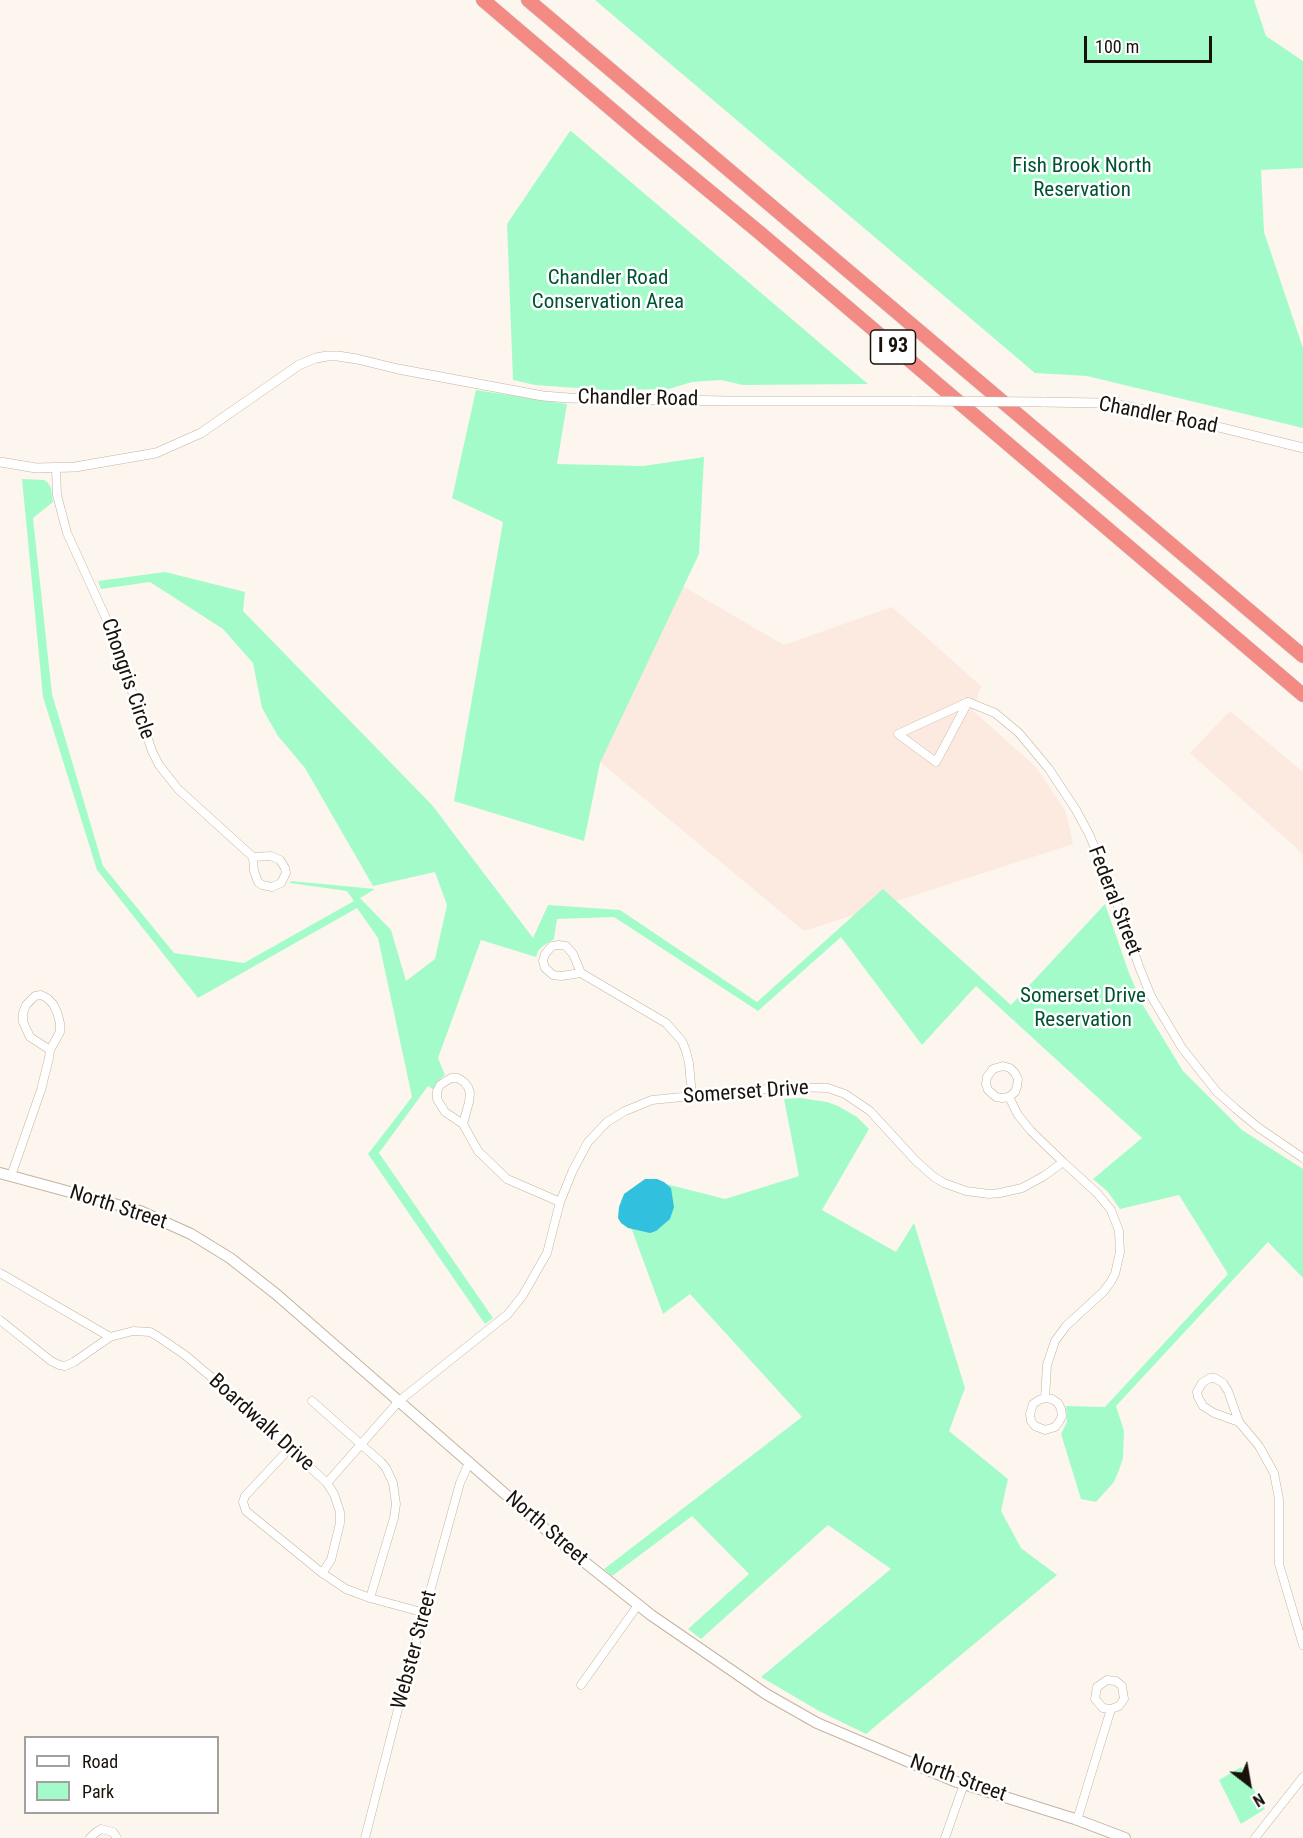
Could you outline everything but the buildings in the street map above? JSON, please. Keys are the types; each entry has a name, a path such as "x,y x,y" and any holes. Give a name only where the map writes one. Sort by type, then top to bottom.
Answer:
{"highway":[{"name":"I 93","path":"483,0 1303,695"},
{"name":"I 93","path":"528,0 1303,656"}],"main road":[{"name":"North Street","path":"6,1174 140,1211 191,1234 230,1258 276,1294 567,1548 639,1605 766,1694 817,1723 871,1747 964,1784 1077,1820 1125,1838"}],"street":[{"name":"Chandler Road","path":"0,462 36,468 75,467 147,454 173,446 201,433 299,365 327,356 357,359 525,393 569,398 1099,403 1136,408 1303,448"},
{"name":"Chongris Circle","path":"57,468 57,495 67,533 111,628 152,751 168,778 178,789 253,857"},
{"path":"968,702 936,762 898,734 958,706 968,702"},
{"name":"Federal Street","path":"968,702 995,713 1018,733 1037,753 1063,790 1089,834 1112,889 1151,996 1182,1048 1217,1092 1259,1128 1303,1158"},
{"path":"271,856 280,860 286,873 281,883 272,887 258,882 253,857 271,856"},
{"path":"581,973 561,976 550,974 543,961 546,951 555,945 569,948 581,973 666,1023 682,1041 686,1052 692,1096"},
{"path":"6,1174 41,1090 50,1050 60,1032 57,1012 47,998 40,995 35,996 26,1005 23,1022 30,1037 50,1050"},
{"path":"1003,1066 1015,1073 1018,1079 1017,1086 1015,1092 1009,1097 996,1097 988,1090 987,1077 993,1069 1003,1066"},
{"path":"463,1124 470,1093 464,1082 458,1078 451,1078 440,1085 437,1099 446,1112 463,1124 478,1151 507,1179 560,1202"},
{"name":"Somerset Drive","path":"327,1483 399,1401 508,1314 518,1302 547,1253 560,1202 588,1142 608,1122 625,1111 652,1100 789,1087 828,1088 845,1094 870,1111 934,1177 966,1191 989,1194 1012,1191 1033,1183 1063,1162"},
{"path":"1009,1097 1018,1115 1030,1131 1097,1193 1111,1210 1119,1231 1120,1252 1115,1274 1110,1283 1066,1326 1055,1341 1047,1365 1045,1398"},
{"path":"0,1273 110,1337"},
{"name":"Boardwalk Drive","path":"0,1320 51,1361 65,1366 110,1337 141,1331 150,1332 164,1339 216,1382 327,1483 338,1503 340,1522 331,1560 322,1572"},
{"path":"1239,1422 1214,1413 1203,1406 1197,1392 1202,1383 1210,1378 1223,1383 1239,1422 1264,1453 1276,1479 1279,1499 1279,1564 1303,1644"},
{"path":"1045,1398 1058,1403 1062,1412 1057,1425 1048,1430 1035,1426 1030,1414 1033,1404 1045,1398"},
{"path":"312,1401 386,1468 393,1483 396,1504 394,1518 370,1598"},
{"path":"289,1449 245,1496 243,1506 248,1513 346,1589 425,1613"},
{"name":"Webster Street","path":"365,1838 460,1483 469,1462"},
{"path":"581,1685 639,1605"},
{"path":"1077,1820 1112,1709"},
{"path":"1256,1838 1303,1777"},
{"path":"945,1838 964,1784"},
{"path":"90,1838 101,1829 113,1832 117,1838"}],"shaded area":[{"path":"679,584 784,645 892,607 981,686 973,711 1036,767 1066,812 1073,844 804,931 600,762"},
{"path":"1230,711 1303,772 1303,854 1190,753"}],"green space":[{"name":"Fish Brook North Reservation","path":"595,0 1254,0 1266,36 1303,61 1303,168 1261,170 1264,232 1303,348 1303,428 1087,376 1035,373"},
{"name":"Chandler Road Conservation Area","path":"570,131 868,384 743,385 721,380 692,382 669,389 605,390 535,385 513,380 507,224"},
{"path":"476,390 567,404 557,464 643,466 704,457 699,554 600,763 584,841 454,801 503,522 452,498"},
{"name":"Somerset Drive Reservation","path":"22,479 44,480 51,488 53,502 33,518 52,694 103,866 174,953 244,963 354,901 347,891 290,883 291,881 375,889 360,898 391,930 406,981 435,959 447,905 435,872 373,886 305,768 278,736 262,708 253,663 223,629 150,582 101,589 98,581 165,572 245,592 243,611 432,805 533,938 548,905 620,910 757,1002 883,889 1011,1005 1105,904 1129,973 1144,1007 1183,1071 1242,1130 1303,1169 1303,1278 1268,1242 1116,1406 1124,1431 1123,1458 1119,1470 1114,1482 1096,1502 1081,1499 1061,1434 1067,1422 1066,1406 1105,1407 1228,1274 1179,1195 1120,1209 1108,1192 1093,1179 1142,1138 976,986 922,1045 841,937 758,1011 614,917 557,919 554,939 538,951 536,957 481,940 438,1058 445,1075 438,1081 434,1090 428,1086 379,1153 493,1318 485,1324 368,1154 412,1097 378,938 357,908 198,998 97,870 43,697"},
{"path":"800,1098 838,1106 857,1117 869,1129 822,1210 896,1252 914,1223 965,1388 949,1431 1008,1479 1001,1511 1021,1548 1057,1575 866,1734 819,1711 761,1677 891,1569 828,1525 701,1639 688,1629 749,1574 692,1516 612,1576 604,1569 802,1417 690,1294 663,1314 621,1200 650,1180 725,1199 799,1176 784,1099"},
{"path":"1241,1767 1265,1809 1241,1824 1219,1780"}],"water":[{"path":"645,1179 657,1179 671,1188 674,1207 670,1219 656,1231 650,1233 628,1228 618,1218 624,1194"}]}
